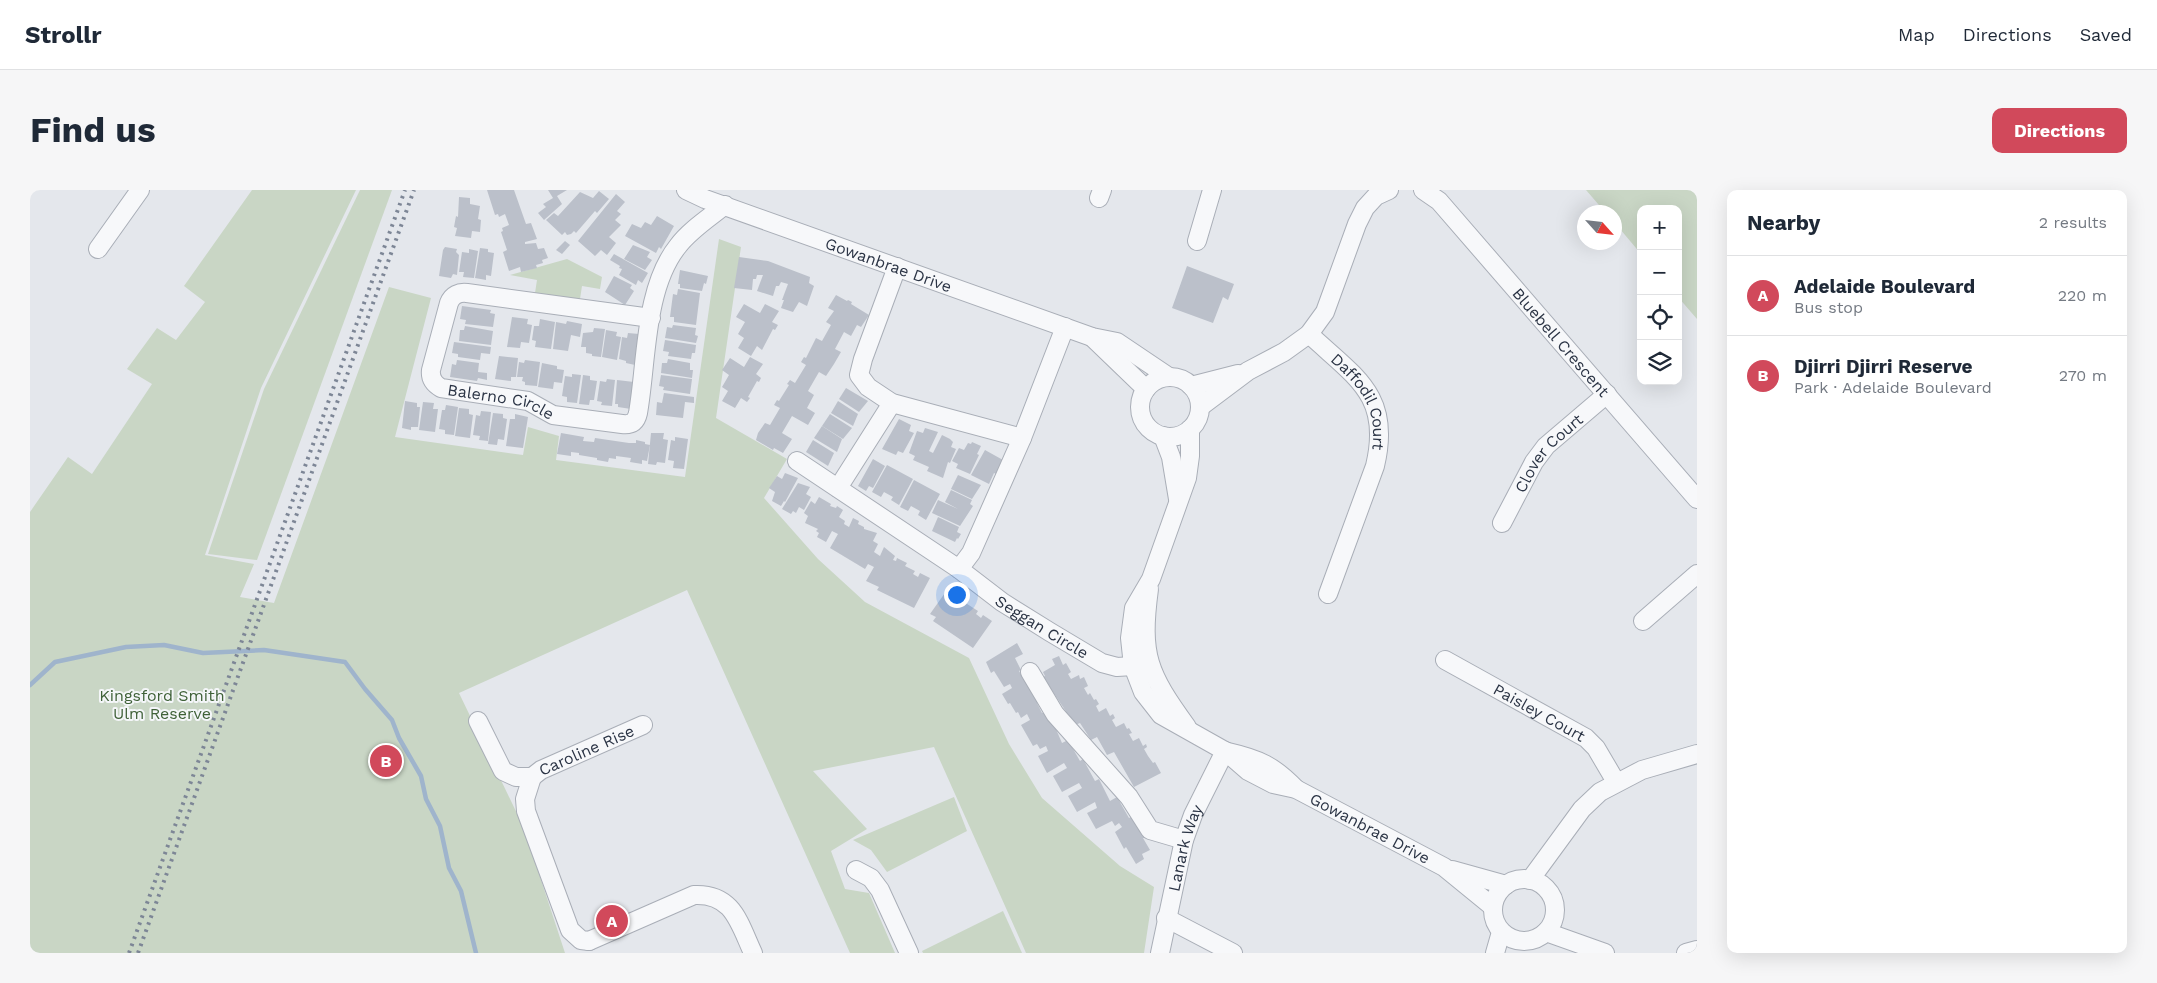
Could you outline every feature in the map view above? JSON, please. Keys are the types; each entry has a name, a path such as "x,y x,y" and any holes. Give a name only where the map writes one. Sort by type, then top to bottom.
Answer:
{"street":[{"path":"98,250 140,190"},
{"name":"Gowanbrae Drive","path":"686,190 1092,337 1117,342 1169,377"},
{"path":"1197,241 1212,190"},
{"path":"1200,406 1248,371 1284,352 1309,334 1325,312 1357,224 1365,208 1376,196 1389,190"},
{"name":"Bluebell Crescent","path":"1423,190 1439,200 1697,499"},
{"name":"Balerno Circle","path":"651,318 475,294 458,294 452,297 449,303 431,370 431,377 441,388 528,401 553,415 626,424 635,421 638,413 651,318 659,282 673,252 685,238 725,205"},
{"path":"897,267 863,359 859,375 868,387 892,403 1022,438"},
{"path":"959,569 971,553 1022,438 1065,327"},
{"name":"Daffodil Court","path":"1309,334 1360,382 1378,413 1380,429 1375,466 1328,594"},
{"name":"Gowanbrae Drive","path":"1092,337 1146,389"},
{"path":"1191,386 1248,371"},
{"path":"1169,377 1178,378 1191,386 1199,399 1200,406 1198,415 1190,429 1173,437 1155,433 1143,421 1140,405 1146,389 1152,382 1169,377"},
{"name":"Clover Court","path":"1502,523 1534,462 1546,446 1607,394"},
{"path":"838,488 892,403"},
{"name":"Gowanbrae Drive","path":"1188,730 1156,683 1145,644 1145,621 1151,579 1186,478 1190,456 1190,429"},
{"name":"Gowanbrae Drive","path":"1163,436 1170,457 1178,500"},
{"name":"Seggan Circle","path":"797,461 959,569 1002,602 1102,663 1117,667 1133,666"},
{"path":"1643,622 1697,574"},
{"name":"Gowanbrae Drive","path":"1151,579 1134,608 1130,638 1133,666 1143,692 1160,716 1225,751 1248,771 1273,784 1296,789 1444,868 1493,907"},
{"name":"Paisley Court","path":"1444,660 1586,738 1596,748 1616,782"},
{"path":"1030,672 1055,714 1129,797 1150,830 1184,840"},
{"path":"478,721 503,771 516,777 532,777 525,799 526,810 570,930 586,947 694,895 709,894 719,898 730,908 753,953"},
{"name":"Caroline Rise","path":"532,777 541,770 643,725"},
{"name":"Lanark Way","path":"1160,953 1184,840 1193,815 1225,751"},
{"path":"1530,880 1582,810 1600,792 1642,770 1697,754"},
{"path":"1547,890 1554,862 1565,834"},
{"name":"Gowanbrae Drive","path":"1444,868 1506,885"},
{"path":"856,870 871,878 880,890 909,953"},
{"path":"1517,880 1530,880 1539,883 1547,890 1554,902 1550,924 1534,940 1516,947 1496,924 1493,907 1495,898 1506,885 1517,880"},
{"path":"1166,918 1233,953"},
{"path":"1550,924 1585,945 1605,953"},
{"path":"1495,953 1501,932"},
{"path":"1686,953 1697,950"}],"green space":[{"name":"Kingsford Smith Ulm Reserve","path":"252,190 356,190 261,388 205,555 254,564 240,597 274,603 389,287 431,298 395,437 523,455 528,427 559,436 556,460 685,477 719,239 741,247 716,418 787,459 764,498 818,559 865,602 969,658 1009,744 1042,798 1120,866 1154,887 1144,953 1026,953 934,747 813,771 867,829 831,851 845,889 869,893 895,953 850,953 687,590 459,693 524,828 565,953 30,953 30,512 68,457 92,474 152,384 127,369 157,328 176,340 205,302 184,286"},
{"path":"360,190 392,190 257,560 208,554 264,389"},
{"path":"1586,190 1697,190 1697,319 1682,302 1682,205 1637,205 1637,249 1622,231 1622,205 1599,205"},
{"path":"567,259 602,277 600,289 582,286 580,299 535,293 537,280 510,275"},
{"path":"954,797 967,831 887,872 871,850 853,840"},
{"path":"1003,911 1022,953 923,953 922,951"}],"building":[{"path":"487,190 514,190 526,224 531,223 537,239 525,242 525,244 536,243 538,249 544,248 548,258 542,260 543,263 536,265 537,268 521,272 520,267 509,271 503,252 507,250 501,232 503,231 502,228 509,225 505,214 499,217 498,214 495,215"},
{"path":"548,190 567,190 557,196 562,204 544,220 538,213 546,207 543,204 553,198"},
{"path":"599,191 609,199 597,213 595,211 576,233 574,231 567,235 565,232 562,235 546,220 554,213 558,216 580,192 593,198"},
{"path":"616,194 625,202 617,211 621,214 615,220 621,225 609,237 616,243 607,255 601,250 595,256 578,241"},
{"path":"459,197 470,198 470,204 480,206 478,219 481,220 480,232 472,231 471,238 455,236 457,228 454,227 456,216 458,217"},
{"path":"657,216 674,226 661,249 659,247 656,253 625,236 632,224 641,228 645,222 651,225"},
{"path":"565,241 570,245 562,254 556,250"},
{"path":"633,245 650,252 647,257 652,260 645,270 624,259"},
{"path":"445,247 457,249 456,252 459,255 457,275 453,274 451,278 439,276"},
{"path":"480,248 488,249 488,252 494,253 491,276 486,275 486,280 475,278"},
{"path":"469,249 478,251 474,278 463,277 464,272 459,272 462,252 469,253"},
{"path":"614,254 648,273 642,283 638,280 636,285 619,275 622,269 610,260"},
{"path":"739,257 768,261 810,277 809,283 814,286 807,306 799,302 793,312 781,308 788,284 781,282 779,286 776,286 773,296 757,291 763,275 757,275 756,279 753,279 752,290 734,288"},
{"path":"1187,266 1234,284 1228,300 1223,297 1213,323 1172,308"},
{"path":"680,270 708,276 702,291 680,288 680,284 678,284"},
{"path":"614,276 632,285 630,288 634,291 625,305 605,292"},
{"path":"678,289 700,293 696,325 674,322 674,317 670,317 673,294 677,295"},
{"path":"836,295 852,302 851,304 869,315 861,327 857,325 851,336 844,332 835,349 841,352 834,364 826,376 819,372 808,391 814,395 807,408 815,413 808,425 792,416 782,433 792,439 783,453 774,448 773,450 756,440 758,433 765,423 770,425 780,408 774,405 777,400 779,401 790,380 795,383 806,365 801,362 804,357 806,358 816,338 822,341 831,325 826,322 834,311 828,308"},
{"path":"744,304 760,313 765,304 779,311 772,322 778,325 775,330 773,329 762,350 757,346 751,356 738,348 744,338 738,334 745,322 736,317"},
{"path":"462,306 491,310 490,313 495,314 493,327 465,324 466,320 460,319"},
{"path":"512,317 528,319 527,324 532,325 529,343 521,342 520,348 507,347"},
{"path":"540,319 555,322 551,349 535,347 536,341 532,340 534,326 539,326"},
{"path":"567,321 582,324 580,337 571,335 568,351 553,349 556,322 566,324"},
{"path":"673,325 696,328 695,335 698,336 696,343 665,338 667,327 672,328"},
{"path":"465,326 493,331 491,345 459,341 460,330 464,330"},
{"path":"594,328 605,329 601,357 586,353 586,347 581,347 583,333 593,332"},
{"path":"606,330 617,332 616,336 621,337 617,360 602,357"},
{"path":"628,333 639,334 635,365 619,359 622,337 627,338"},
{"path":"665,340 696,345 695,353 692,353 691,359 668,356 669,352 663,351"},
{"path":"454,342 491,347 490,354 481,353 480,360 458,357 458,354 452,353"},
{"path":"499,356 518,358 516,377 511,377 511,381 495,379"},
{"path":"750,357 763,364 756,374 761,378 759,382 757,381 747,402 741,398 735,408 722,401 728,391 722,387 729,375 722,370 730,358 744,367"},
{"path":"668,359 690,363 690,370 693,370 692,378 661,373 662,363 667,363"},
{"path":"457,360 479,363 478,372 487,373 487,380 478,378 477,381 450,377 452,364 456,365"},
{"path":"525,360 540,362 537,386 525,385 525,382 522,381 523,377 517,377 519,362 524,363"},
{"path":"542,363 557,366 557,369 564,370 562,383 554,382 553,389 538,387"},
{"path":"572,374 581,375 577,403 567,402 567,397 562,396 565,376 572,377"},
{"path":"583,375 590,376 590,380 597,381 594,400 590,400 589,405 579,404"},
{"path":"661,375 692,379 690,394 663,390 664,387 659,386"},
{"path":"607,379 615,380 612,406 601,405 602,402 597,401 600,381 606,382"},
{"path":"617,380 634,382 631,409 618,407 618,404 615,404"},
{"path":"846,388 868,401 859,412 839,399"},
{"path":"664,393 694,397 694,403 685,402 683,418 656,415 657,402 662,403"},
{"path":"405,401 417,403 417,407 420,407 418,427 411,427 411,430 402,428"},
{"path":"838,401 858,414 853,426 831,413"},
{"path":"423,402 434,403 433,409 438,409 435,432 419,430"},
{"path":"446,405 458,407 454,435 445,434 445,430 439,429 442,410 445,410"},
{"path":"459,408 469,409 469,414 473,415 470,438 455,436"},
{"path":"481,411 491,412 488,441 479,440 480,436 473,435 476,415 480,416"},
{"path":"493,413 503,414 503,418 507,419 504,440 498,439 497,445 488,444"},
{"path":"515,414 528,417 523,448 506,446 510,419 515,419"},
{"path":"830,414 852,428 843,439 822,426"},
{"path":"899,419 911,425 909,431 914,433 903,453 898,451 896,455 882,449"},
{"path":"822,426 842,439 837,452 814,438"},
{"path":"925,428 938,432 929,451 933,453 942,435 953,442 951,447 956,449 950,463 948,462 943,478 927,471 929,467 913,460 915,456 909,453 917,431 923,433"},
{"path":"561,433 584,437 583,441 594,442 595,438 629,443 636,443 636,440 645,442 645,444 650,445 647,461 642,460 642,464 630,462 631,458 616,456 616,459 609,458 608,462 579,455 579,453 571,452 571,456 557,454"},
{"path":"651,433 664,433 663,439 668,440 665,463 648,464"},
{"path":"675,437 688,439 684,469 673,468 674,461 668,460 671,440 675,441"},
{"path":"813,440 834,453 828,466 806,452"},
{"path":"972,442 981,446 970,474 956,468 958,464 952,461 959,448 964,450 968,443 971,444"},
{"path":"985,450 1003,460 989,484 971,475"},
{"path":"873,459 885,466 873,488 869,486 866,491 858,486"},
{"path":"887,465 913,479 899,505 891,500 893,497 884,492 881,497 872,492"},
{"path":"785,473 798,478 781,506 772,501 775,492 769,488 777,476 782,479"},
{"path":"958,475 981,485 972,499 951,489"},
{"path":"914,480 940,494 926,520 918,515 920,511 911,506 908,511 900,507"},
{"path":"798,483 810,487 806,494 811,497 804,510 799,507 796,513 793,511 791,514 782,509"},
{"path":"951,490 972,500 970,504 973,506 960,526 932,513 938,500 958,509 945,502"},
{"path":"819,497 831,504 830,506 836,508 837,506 843,510 839,517 845,521 844,524 849,527 853,518 859,521 858,524 864,527 864,529 877,533 873,541 878,544 874,552 880,556 884,547 895,556 893,560 896,561 897,558 907,563 905,566 915,571 913,574 918,577 920,573 930,578 914,608 877,590 879,587 866,581 874,567 868,564 865,569 830,548 838,534 832,531 826,542 817,537 819,533 816,531 818,529 805,523 808,516 804,513 811,501 815,504"},
{"path":"938,517 959,527 957,532 961,534 955,542 932,531"},
{"path":"947,590 955,597 954,600 959,603 961,600 978,611 976,614 981,618 983,615 992,621 973,648 933,621 936,617 930,614"},
{"path":"1017,643 1023,654 1015,658 1021,670 1019,671 1038,702 1042,713 1045,712 1050,721 1052,720 1062,743 1068,740 1080,761 1083,759 1095,781 1099,779 1110,801 1117,797 1129,818 1131,817 1138,827 1140,826 1146,838 1143,838 1150,850 1142,854 1144,859 1136,864 1126,847 1124,849 1115,832 1122,827 1119,823 1115,826 1112,821 1096,829 1087,813 1097,808 1095,802 1077,812 1068,796 1082,788 1079,783 1062,792 1053,776 1067,768 1064,763 1047,773 1038,756 1048,751 1046,746 1040,749 1037,744 1033,746 1021,725 1030,720 1027,714 1021,718 1010,703 1008,704 1002,694 1012,688 1010,684 1004,687 994,671 991,673 986,662"},
{"path":"1059,656 1063,665 1066,663 1071,672 1068,674 1071,679 1079,675 1080,679 1084,677 1088,686 1084,688 1088,695 1090,693 1094,700 1096,699 1099,704 1096,706 1099,712 1106,708 1110,716 1113,714 1115,718 1112,720 1116,727 1124,723 1132,733 1129,734 1133,741 1139,738 1143,746 1146,744 1147,747 1144,749 1161,773 1134,787 1114,752 1107,755 1097,737 1091,740 1080,723 1075,725 1043,677 1045,676 1043,672 1055,665 1052,659"}],"waterway":[{"path":"30,685 55,662 126,647 164,645 203,653 264,650 345,662 392,720 399,738 421,776 426,799 440,826 449,868 461,891 476,953"}],"railway":[{"path":"129,953 405,190"},
{"path":"138,953 414,190"}],"place":[{"name":"Djirri Djirri Reserve","path":"386,761"},
{"name":"Adelaide Boulevard","path":"612,921"}]}
